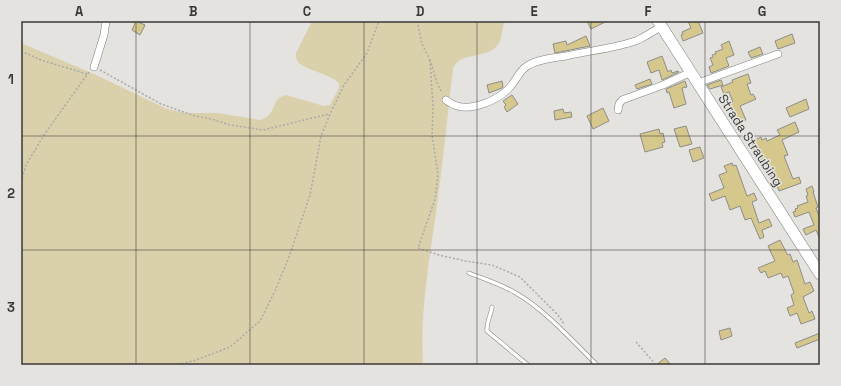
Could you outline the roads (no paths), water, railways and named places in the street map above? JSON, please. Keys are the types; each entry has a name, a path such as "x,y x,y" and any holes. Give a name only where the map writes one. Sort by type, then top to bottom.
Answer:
{"main road":[{"name":"Strada Straubing","path":"660,24 820,274"}],"street":[{"path":"94,67 104,35 106,21"},
{"path":"446,100 455,105 463,106 477,106 489,102 503,94 527,66 544,60 623,45 637,40 660,24"},
{"path":"698,83 778,54"},
{"path":"618,110 619,104 622,100 691,72"}],"lane":[{"path":"469,273 514,292 542,312 597,365"},
{"path":"492,307 491,315 486,324 487,331 528,365"}]}
